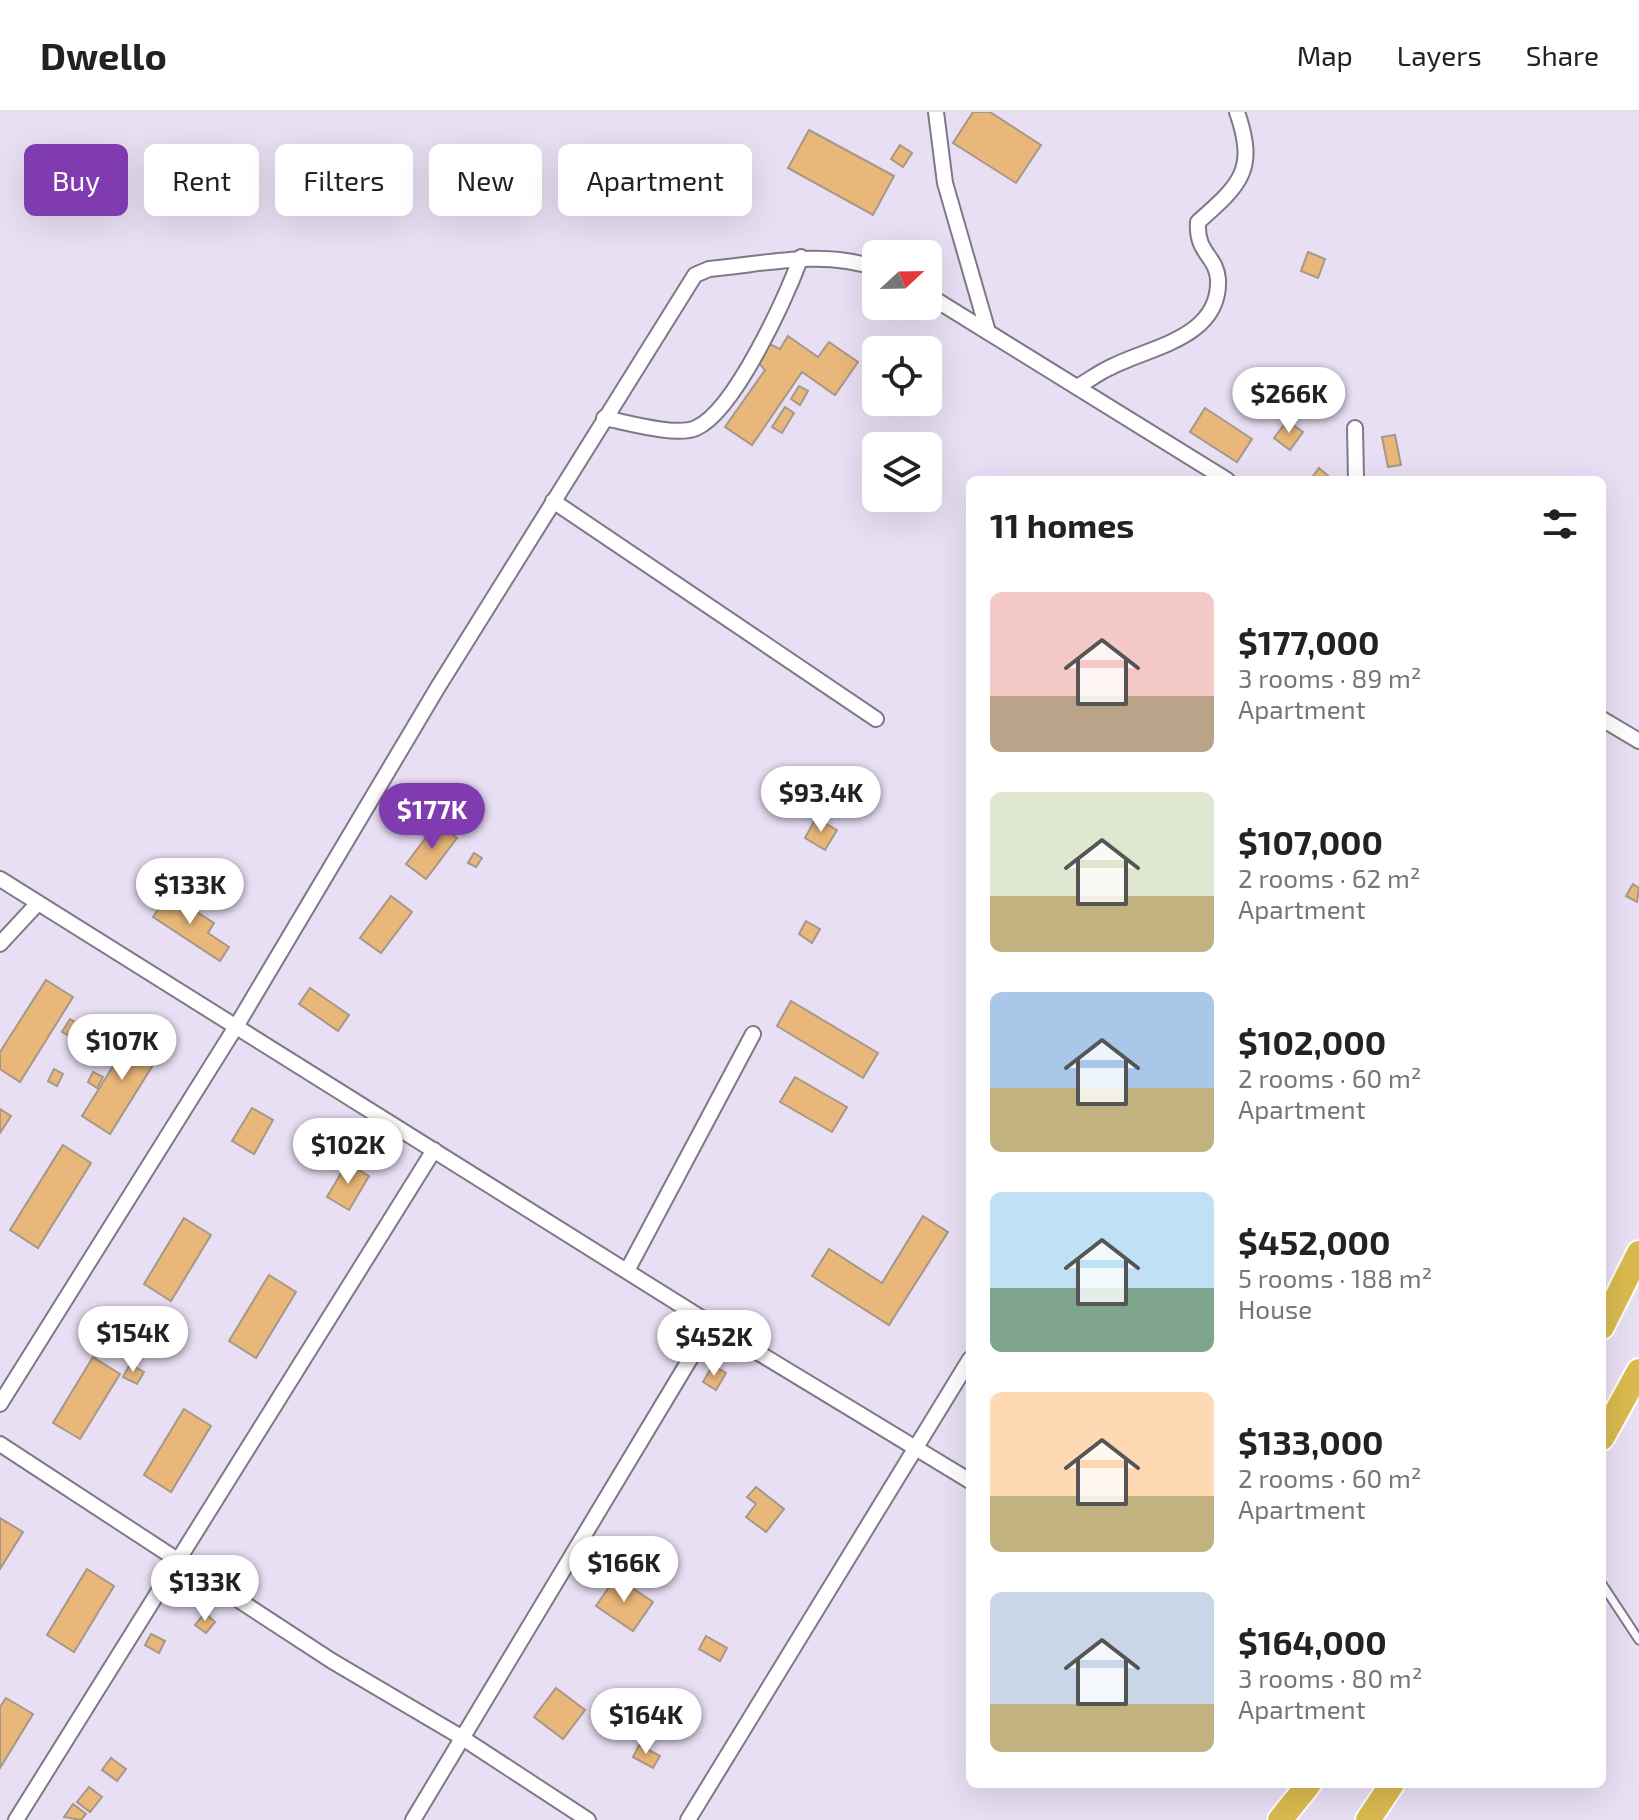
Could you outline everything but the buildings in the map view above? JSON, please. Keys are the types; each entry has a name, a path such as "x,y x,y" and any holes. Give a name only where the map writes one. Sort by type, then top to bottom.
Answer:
{"highway":[{"path":"1606,1319 1639,1253"},
{"path":"1606,1431 1639,1371"},
{"path":"1280,1820 1306,1788"},
{"path":"1368,1820 1389,1788"}],"street":[{"path":"936,112 945,183 988,332"},
{"path":"1077,387 1111,366 1180,340 1214,306 1218,278 1197,240 1198,222 1227,198 1244,170 1247,142 1237,112"},
{"path":"0,1404 237,1025 553,501 695,275 709,269 801,257 827,258 862,265"},
{"path":"604,418 670,430 694,429 716,413 777,318 801,257"},
{"path":"942,304 1221,476"},
{"path":"1355,428 1356,476"},
{"path":"553,501 876,719"},
{"path":"1606,721 1639,741"},
{"path":"0,879 628,1269 711,1324 966,1479"},
{"path":"0,944 38,903"},
{"path":"628,1269 753,1034"},
{"path":"16,1820 434,1150"},
{"path":"413,1820 711,1324"},
{"path":"688,1820 821,1598 966,1366"},
{"path":"0,1444 332,1661 461,1737 588,1820"}],"lane":[{"path":"1606,1590 1639,1640"}]}
